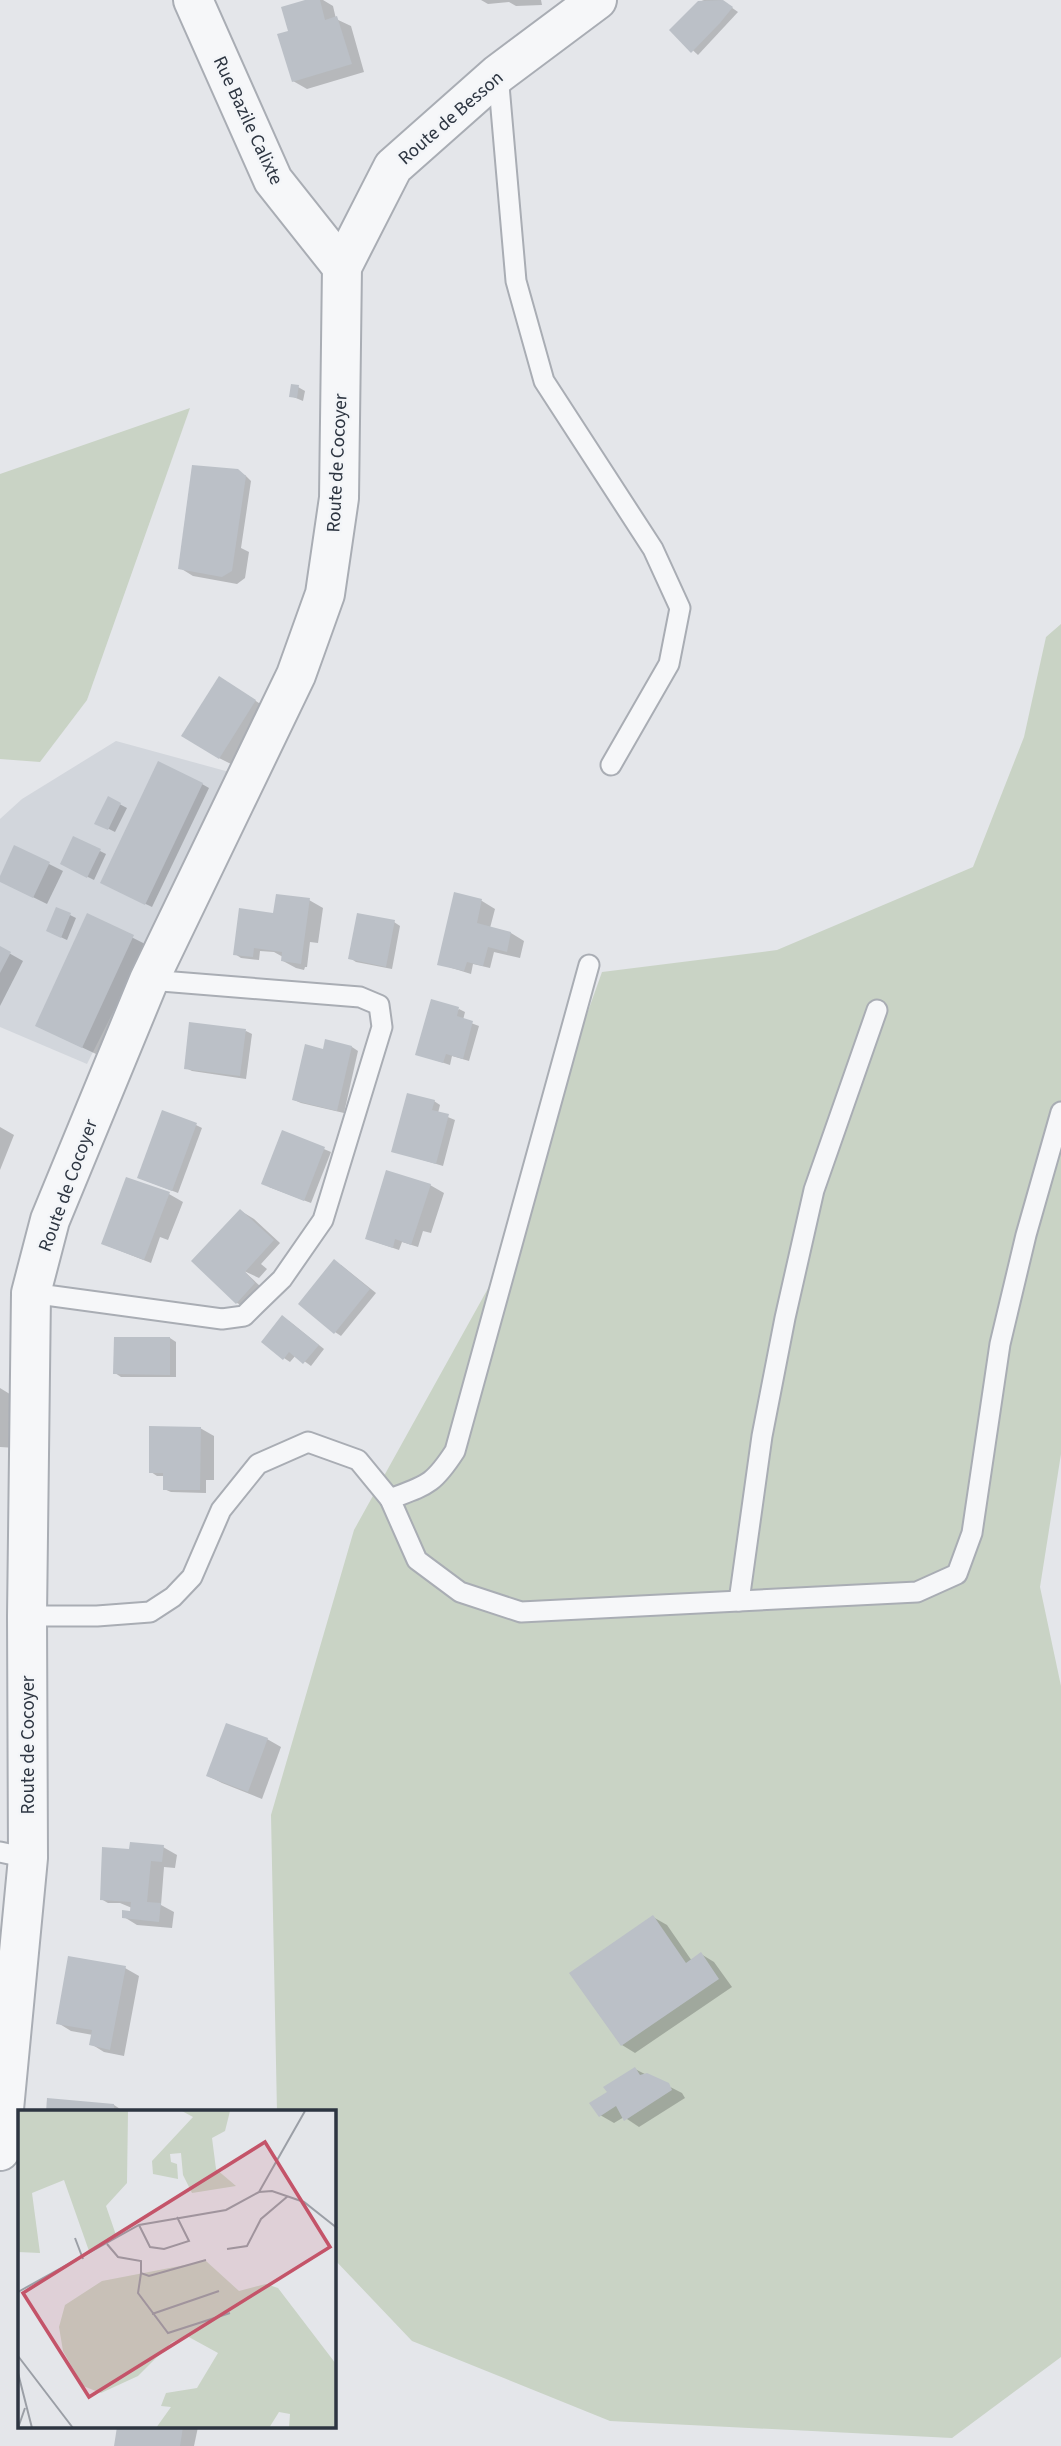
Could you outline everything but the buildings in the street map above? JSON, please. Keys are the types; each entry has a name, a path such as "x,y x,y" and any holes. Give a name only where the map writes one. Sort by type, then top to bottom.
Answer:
{"street":[{"name":"Rue Bazile Calixte","path":"193,0 273,180 342,267"},
{"name":"Route de Besson","path":"342,267 393,167 498,74 597,0"},
{"name":"Route de Cocoyer","path":"0,2151 27,1616 31,1293 50,1220 149,980 296,675 325,594 339,498 342,267"}],"lane":[{"path":"498,74 516,281 544,381 653,549 680,608 669,664 611,765"},
{"path":"390,1499 428,1485 443,1470 455,1451 589,965"},
{"path":"31,1293 222,1319 244,1315 282,1279 323,1220 382,1027 379,1004 360,997 149,980"},
{"path":"739,1601 762,1436 814,1190 877,1010"},
{"path":"27,1616 97,1616 150,1612 173,1597 192,1577 221,1510 258,1464 307,1442 358,1460 390,1499 417,1560 460,1592 521,1612 917,1592 957,1574 972,1533 1000,1344 1026,1235 1061,1112"}],"shaded area":[{"path":"116,741 233,773 87,1064 0,1027 0,819 22,799"}],"green space":[{"path":"190,408 87,700 40,762 0,759 0,474"},
{"path":"1061,624 1061,1454 1040,1587 1061,1686 1061,2357 952,2438 610,2421 412,2341 336,2261 336,2110 277,2110 271,1815 354,1530 491,1283 602,972 777,950 973,867 1024,737 1046,637"}]}
